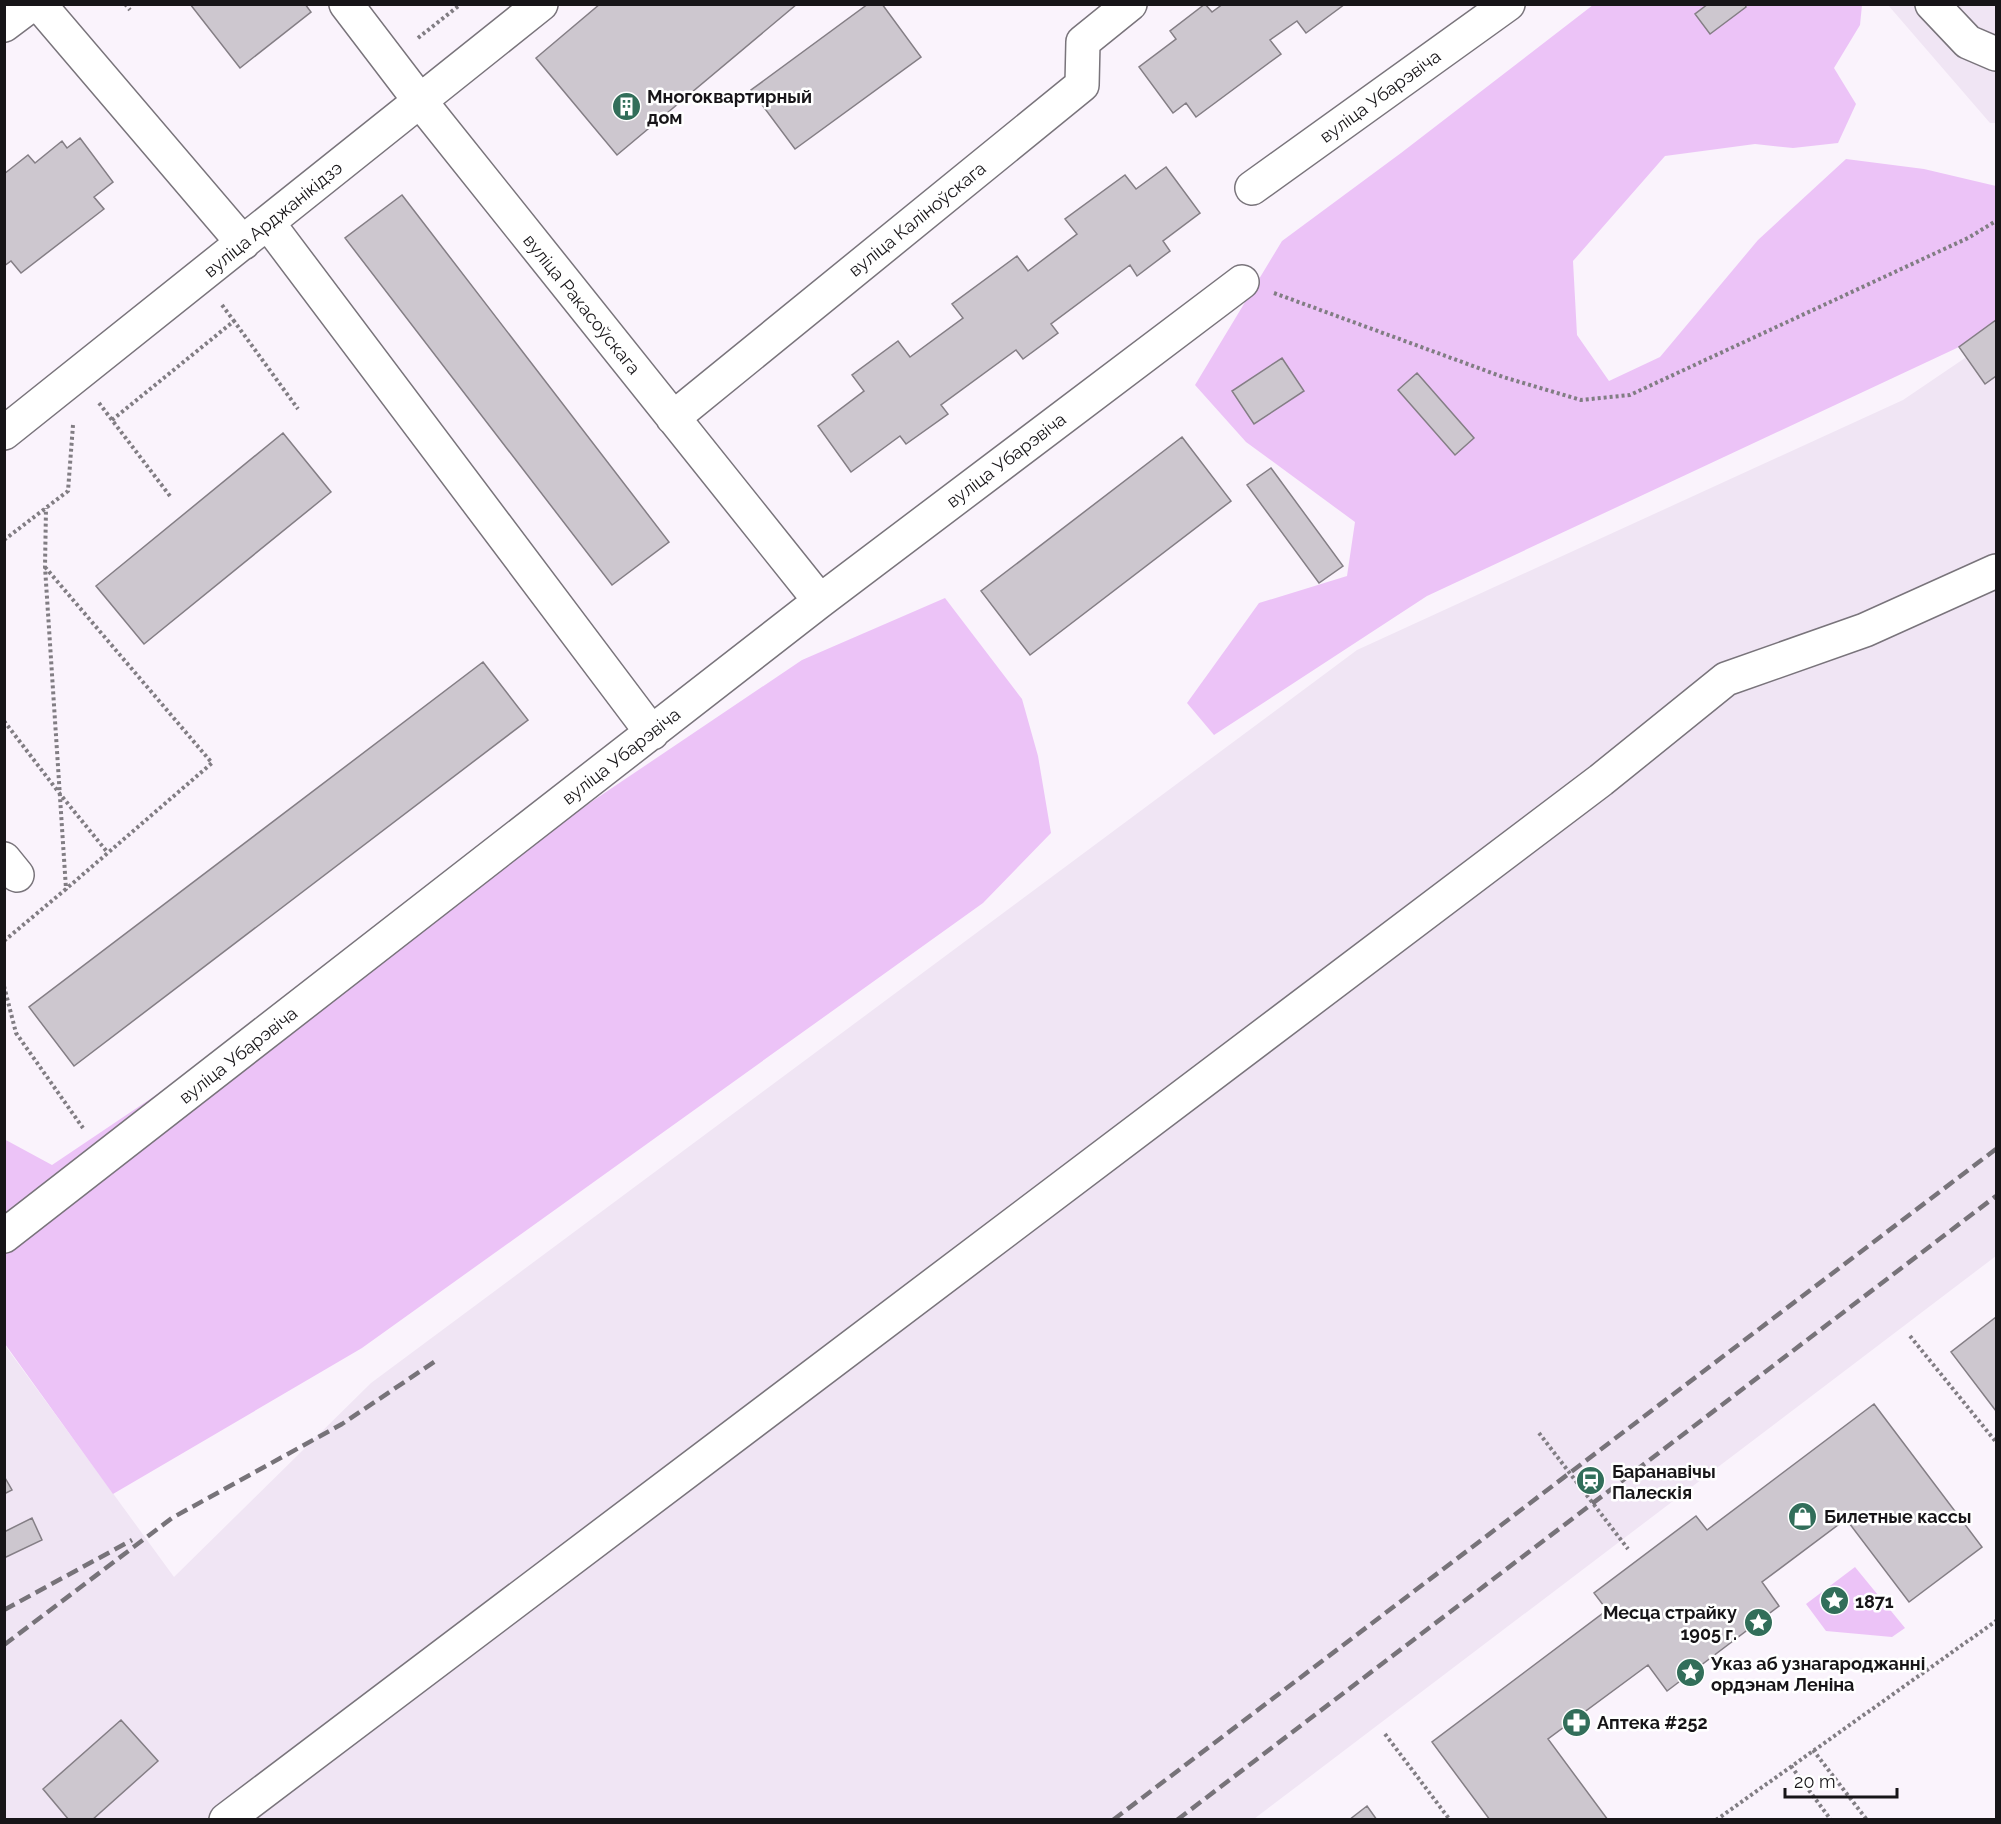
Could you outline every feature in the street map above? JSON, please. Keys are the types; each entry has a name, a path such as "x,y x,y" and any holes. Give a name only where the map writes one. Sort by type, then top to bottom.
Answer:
{"street":[{"path":"4,25 32,4"},
{"path":"39,4 243,243"},
{"name":"вуліца Ракасоўскага","path":"346,4 388,61 820,601"},
{"name":"вуліца Арджанікідзэ","path":"4,433 541,4"},
{"name":"вуліца Каліноўскага","path":"673,418 1082,85 1083,42 1130,4"},
{"name":"вуліца Убарэвіча","path":"1252,188 1508,4"},
{"path":"1932,4 1968,42 1996,54"},
{"path":"268,223 652,733"},
{"name":"вуліца Убарэвіча","path":"4,1236 820,601 1242,282"},
{"path":"226,1820 1601,780 1726,679 1865,630 1996,571"}],"path":[{"path":"125,4 130,10"},
{"path":"388,61 461,4"},
{"path":"1242,282 1503,377 1581,400 1630,395 1968,238 1996,221"},
{"path":"112,420 234,321 298,409"},
{"path":"77,375 170,495"},
{"path":"4,540 68,491 77,375"},
{"path":"46,508 45,567 66,889"},
{"path":"4,941 212,763 45,567"},
{"path":"4,721 108,853"},
{"path":"4,986 16,1032 104,1159"},
{"path":"1910,1336 1996,1442"},
{"path":"1539,1433 1628,1550"},
{"path":"1716,1820 1996,1621"},
{"path":"1385,1734 1450,1820"},
{"path":"1813,1750 1867,1820"},
{"path":"1791,1766 1831,1820"}],"shaded area":[{"path":"1593,5 1862,5 1860,25 1834,68 1856,104 1838,143 1793,148 1755,144 1665,156 1573,261 1577,335 1609,381 1660,357 1758,240 1846,159 1924,169 1996,186 1996,320 1959,347 1427,596 1214,735 1187,703 1259,603 1347,576 1355,522 1246,442 1195,385 1282,241 1401,153"},
{"path":"1888,5 1996,5 1996,123 1990,123"},
{"path":"1996,337 1996,1256 1254,1819 5,1819 4,1344 174,1577 371,1383 1357,650 1903,400"},
{"path":"945,598 1022,699 1038,756 1051,833 983,903 362,1348 113,1494 5,1344 4,1139 52,1165 802,660"},
{"path":"1855,1567 1905,1628 1892,1637 1826,1631 1806,1604"}],"building":[{"path":"190,4 305,4 311,12 240,68"},
{"name":"Многоквартирный дом","path":"600,4 797,4 617,155 536,58"},
{"path":"868,4 882,4 921,57 795,149 751,90"},
{"path":"1205,4 1212,12 1223,4 1345,4 1306,33 1297,21 1270,40 1281,54 1196,117 1186,103 1173,113 1139,67 1176,39 1170,31"},
{"path":"1708,4 1745,4 1746,7 1710,34 1695,14"},
{"path":"80,138 113,182 94,197 104,209 21,273 11,261 4,266 4,174 28,155 35,163 62,141 67,148"},
{"path":"1166,167 1200,213 1163,241 1170,251 1137,276 1130,265 1051,324 1058,333 1023,359 1016,350 941,405 948,414 906,444 900,436 851,472 818,426 864,391 852,375 898,341 910,357 963,318 952,304 1017,256 1028,271 1077,234 1065,219 1125,175 1136,189"},
{"path":"402,195 669,542 612,585 345,238"},
{"path":"1996,320 1996,376 1985,384 1959,347"},
{"path":"1282,358 1304,391 1254,424 1232,391"},
{"path":"1417,373 1474,438 1455,455 1398,390"},
{"path":"283,433 331,492 144,644 96,586"},
{"path":"1182,437 1231,501 1030,655 981,591"},
{"path":"1271,468 1343,566 1319,583 1247,485"},
{"path":"483,662 528,720 74,1066 29,1007"},
{"path":"1996,1317 1996,1411 1951,1352"},
{"name":"Баранавічы Палескія","path":"1874,1404 1982,1547 1909,1602 1846,1519 1762,1582 1779,1606 1667,1691 1648,1665 1548,1739 1608,1820 1490,1820 1432,1742 1607,1610 1594,1593 1696,1516 1707,1530"},
{"path":"4,1476 12,1490 4,1494"},
{"path":"32,1518 42,1540 4,1558 4,1532"},
{"path":"121,1720 158,1761 92,1820 69,1820 43,1789"},
{"path":"1367,1806 1377,1820 1349,1820"}],"railway":[{"path":"1113,1820 1996,1149"},
{"path":"1177,1820 1996,1196"},
{"path":"4,1645 172,1518 342,1424 437,1360"},
{"path":"4,1610 132,1540"}],"place":[{"name":"Многоквартирный дом","path":"626,106"},
{"name":"Баранавічы Палескія","path":"1591,1481"},
{"name":"Билетные кассы","path":"1803,1516"},
{"name":"1871","path":"1834,1601"},
{"name":"Месца страйку 1905 г.","path":"1758,1622"},
{"name":"Указ аб узнагароджанні ордэнам Леніна","path":"1690,1673"},
{"name":"Аптека #252","path":"1576,1722"}]}
